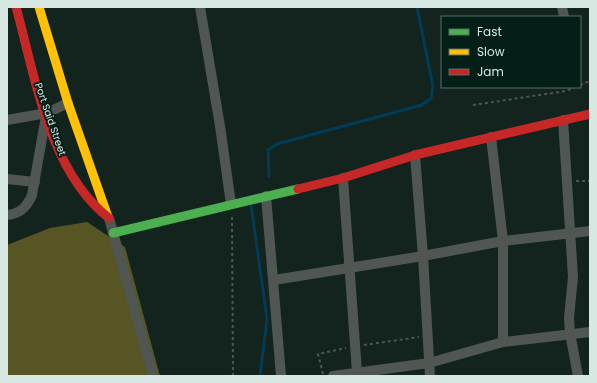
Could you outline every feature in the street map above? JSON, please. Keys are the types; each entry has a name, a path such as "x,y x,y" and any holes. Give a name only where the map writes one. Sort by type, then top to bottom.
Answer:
{"street":[{"name":"Port Said Street","path":"16,7 47,112 60,150 79,187 87,198 108,218"},
{"name":"Port Said Street","path":"39,7 68,103 113,232 153,376"},
{"path":"200,7 222,132 231,204"},
{"path":"7,120 47,112 68,103"},
{"path":"7,215 21,211 28,204 35,182 47,112"},
{"path":"113,232 343,178 415,155 590,114"},
{"path":"563,120 573,277 569,318 570,333 578,376"},
{"path":"491,137 503,241 503,342"},
{"path":"415,155 430,376"},
{"path":"343,178 348,268 357,372"},
{"path":"7,179 35,182"},
{"path":"266,196 281,376"},
{"path":"274,280 423,256 503,241 590,230"},
{"path":"333,376 429,363 503,342 570,333 590,332"}],"path":[{"path":"473,105 566,91 573,88"},
{"path":"566,181 590,181"},
{"path":"231,204 233,376"},
{"path":"324,376 318,354 355,346 428,335"}],"shaded area":[{"path":"87,222 125,247 160,376 7,376 7,245 50,228"}],"waterway":[{"path":"269,176 268,150 277,144 422,105 431,98 433,86 417,7"},
{"path":"251,205 267,319 260,376"}],"traffic: fast":[{"path":"113,233 298,189"}],"traffic: slow":[{"path":"39,7 68,103 108,217"}],"traffic: jam":[{"path":"16,7 38,92 58,149 72,175 89,199 109,218"},
{"path":"298,189 343,178 415,155 590,114"}]}
